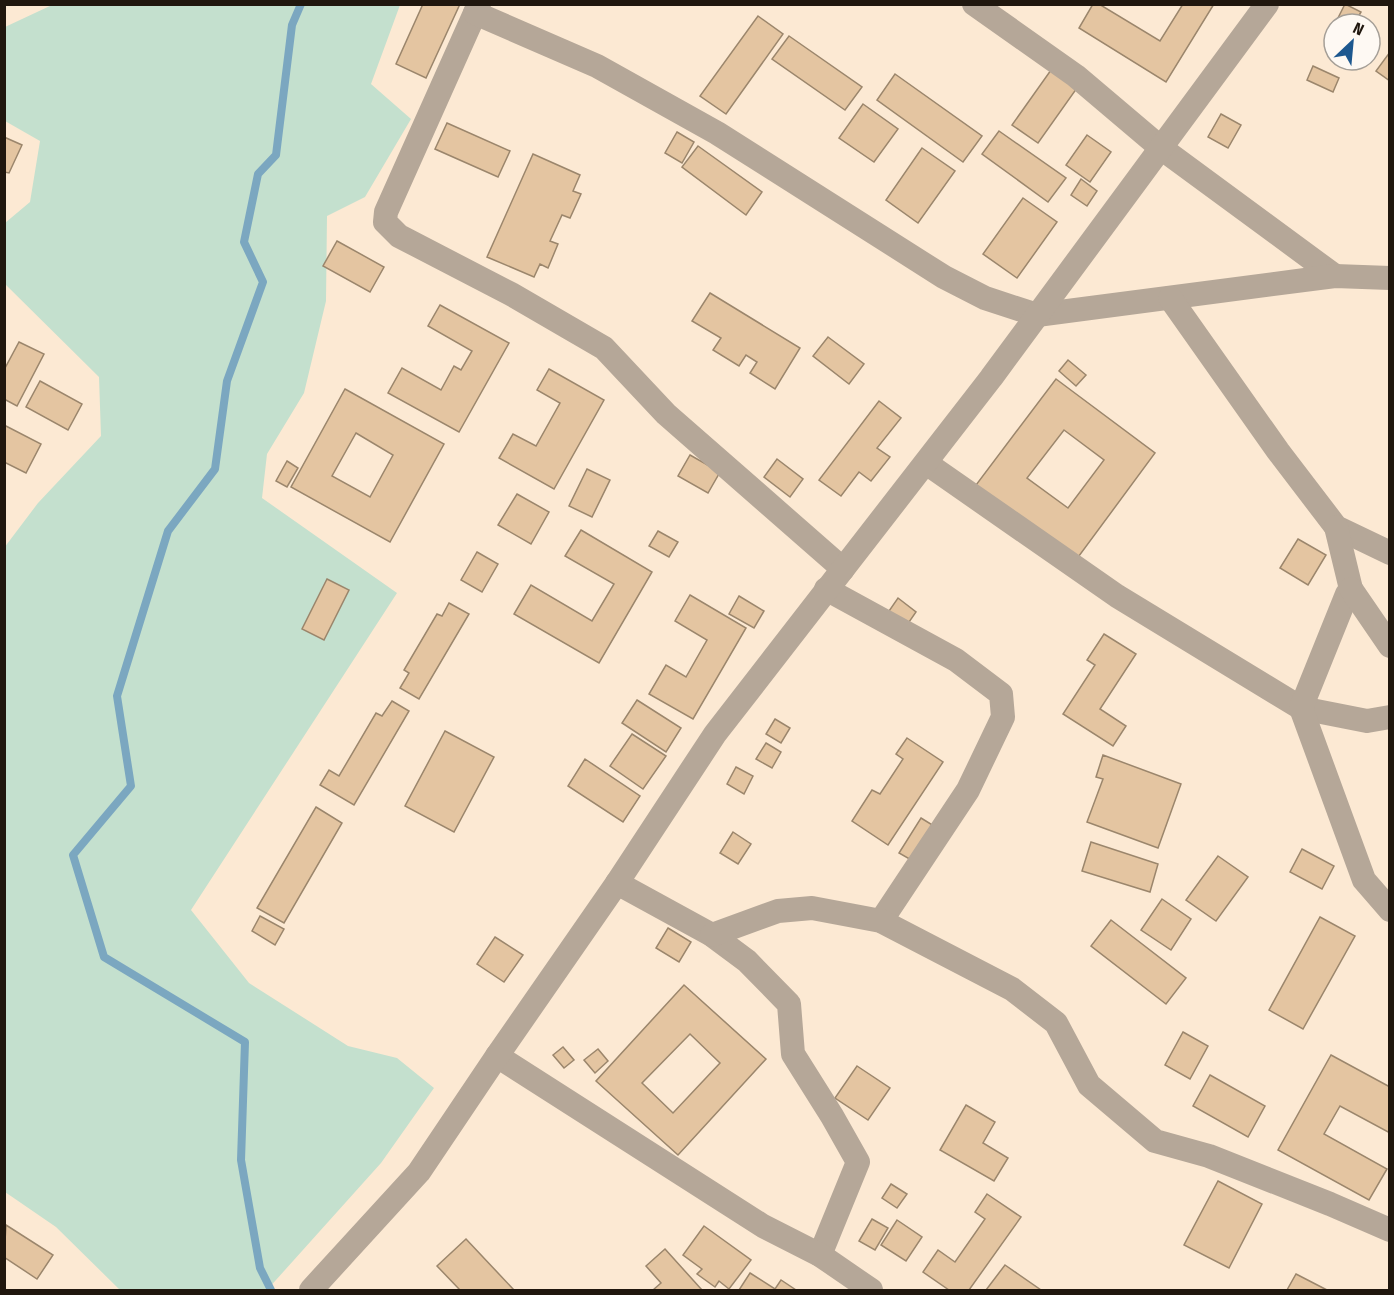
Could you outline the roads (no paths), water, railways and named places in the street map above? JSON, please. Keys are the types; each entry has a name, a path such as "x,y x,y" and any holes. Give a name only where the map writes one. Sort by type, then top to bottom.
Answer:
{"street":[{"path":"974,4 1076,76 1161,148 1335,276"},
{"path":"319,1288 419,1172 716,734 826,589 926,463 1266,4"},
{"path":"843,569 666,414 604,348 511,294 399,236 385,222 386,212 477,9 597,66 717,133 944,277 985,298 1037,315 1335,276 1389,278"},
{"path":"1170,298 1278,451 1336,527 1351,589 1389,646"},
{"path":"926,463 1117,596 1301,708 1367,721 1389,717"},
{"path":"1336,527 1389,553"},
{"path":"826,589 956,660 1001,694 1003,717 968,790 881,921"},
{"path":"1351,589 1301,708 1364,880 1389,910"},
{"path":"617,883 712,935 747,961 789,1004 793,1054 858,1162 820,1255"},
{"path":"712,935 778,911 812,908 881,921 1012,989 1056,1023 1089,1085 1155,1141 1209,1156 1388,1225"},
{"path":"497,1056 763,1226 820,1255 871,1290"}],"waterway":[{"path":"271,1290 260,1268 241,1160 245,1042 104,957 73,855 131,786 117,696 168,531 215,469 227,381 263,282 244,242 258,174 276,155 292,25 301,4"}]}
